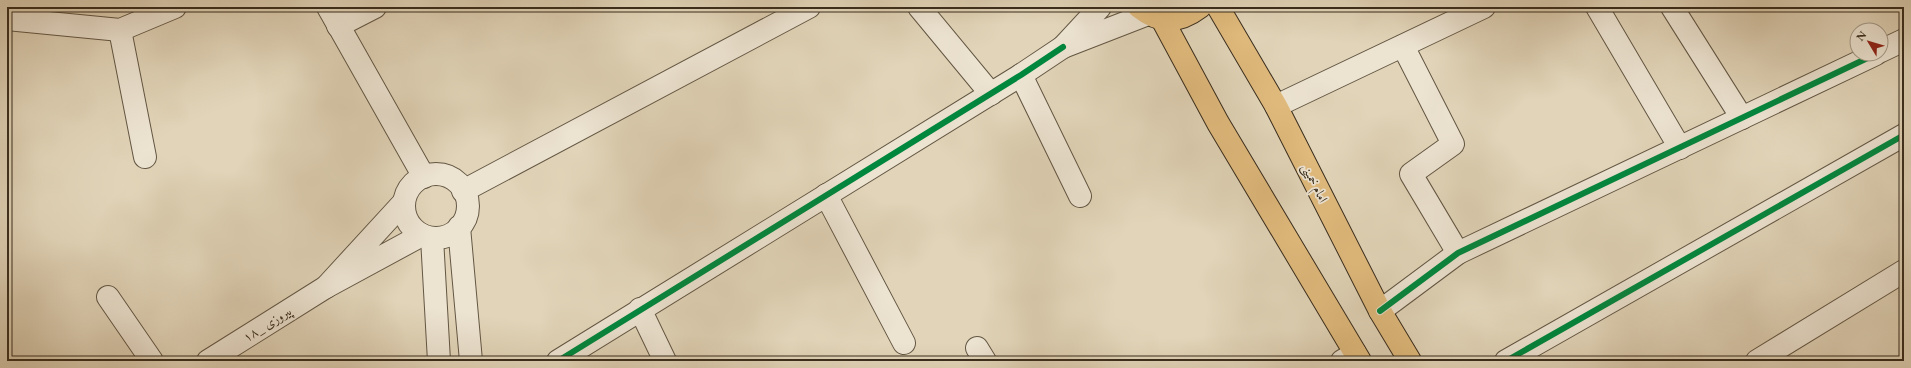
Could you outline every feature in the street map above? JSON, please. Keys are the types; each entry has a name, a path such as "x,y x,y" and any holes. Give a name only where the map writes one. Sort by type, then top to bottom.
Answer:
{"main road":[{"path":"1149,14 1176,19 1190,15 1200,7"},
{"name":"امام خمینی","path":"1218,7 1276,106 1380,311 1410,361"},
{"path":"1149,14 1218,123 1352,358"}],"street":[{"path":"7,19 120,30 175,7"},
{"path":"328,7 424,177"},
{"path":"338,26 375,7"},
{"path":"463,191 809,7"},
{"path":"919,7 991,94"},
{"path":"1063,47 1100,7"},
{"path":"1276,106 1484,7"},
{"path":"1597,7 1680,148"},
{"path":"1672,7 1742,118"},
{"path":"558,361 640,309 991,94 1063,47 1149,14"},
{"path":"120,30 146,157"},
{"path":"1889,47 1904,40"},
{"path":"1403,46 1453,144 1411,174 1458,253"},
{"path":"1380,311 1458,253 1859,62"},
{"path":"1021,75 1080,196"},
{"path":"1506,361 1904,135"},
{"path":"434,175 445,176 454,180 463,191 467,197 468,208 460,227 452,234 442,237 427,237 326,287 404,202 411,187 424,177 434,175"},
{"path":"826,195 904,343"},
{"path":"404,202 408,222 414,229 427,237"},
{"path":"460,227 472,361"},
{"path":"427,237 439,361"},
{"path":"1757,361 1904,271"},
{"name":"پیروزی _۱۸","path":"208,361 326,287"},
{"path":"108,296 152,361"},
{"path":"640,309 665,361"}],"cycle path":[{"path":"558,361 1021,75 1063,47"},
{"path":"1380,311 1458,253 1859,62"},
{"path":"1506,361 1904,135"}]}
